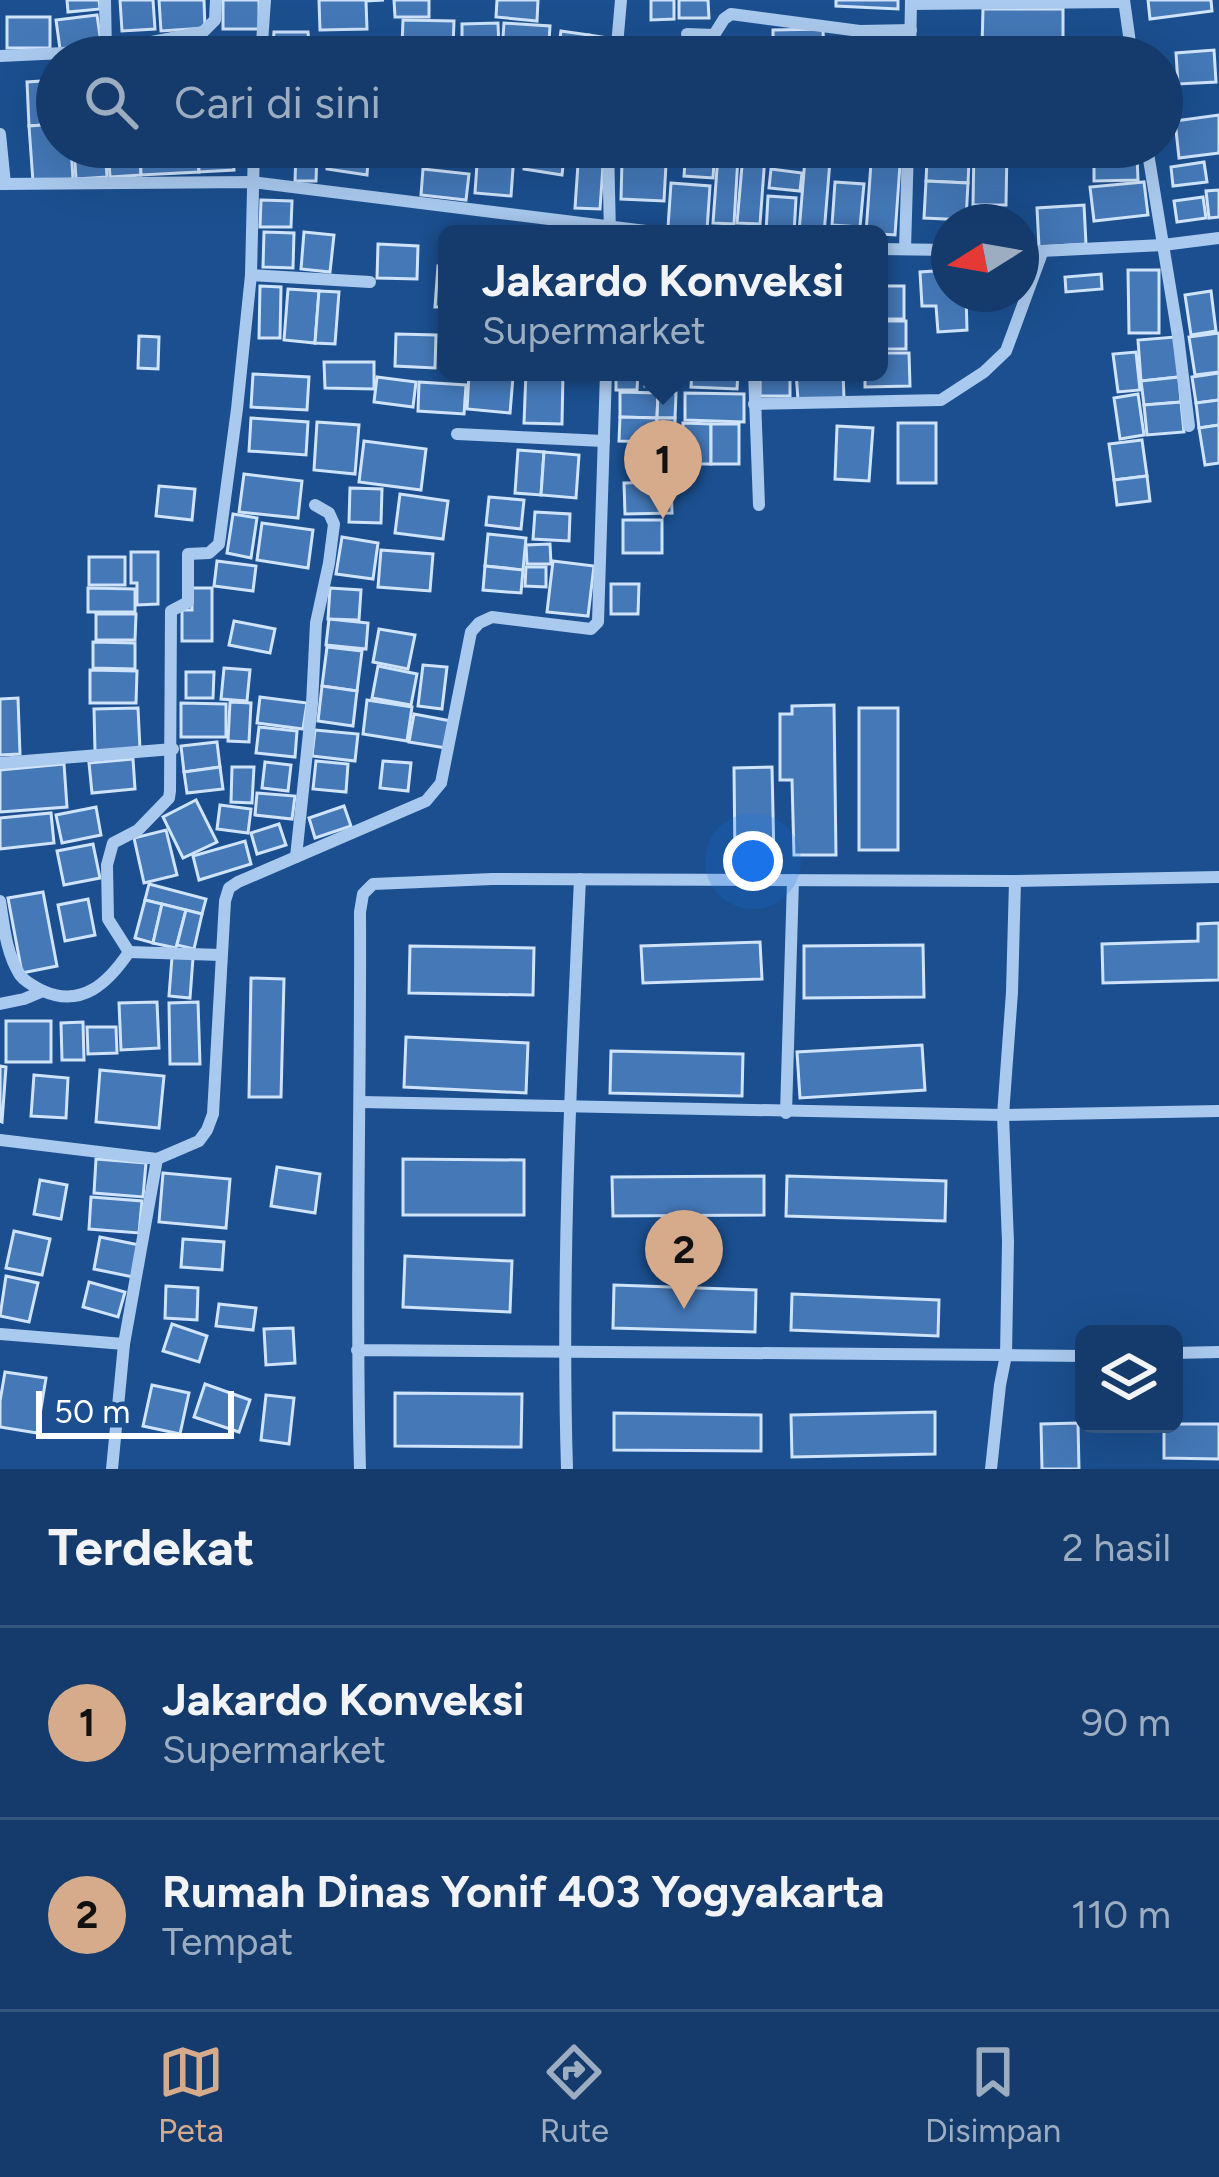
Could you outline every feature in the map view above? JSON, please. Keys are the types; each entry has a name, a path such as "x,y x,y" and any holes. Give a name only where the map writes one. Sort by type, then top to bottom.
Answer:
{"street":[{"path":"105,0 106,36"},
{"path":"182,36 207,31 215,20 216,0"},
{"path":"262,36 265,0"},
{"path":"618,36 621,0"},
{"path":"910,36 911,2 1123,1 1129,36"},
{"path":"687,34 714,34 731,14 860,31 910,30"},
{"path":"0,56 36,54"},
{"path":"0,134 2,184 252,182 580,225"},
{"path":"129,952 108,920 107,865 113,843 138,830 169,798 171,611 188,602 188,554 209,553 219,544 250,275 253,168"},
{"path":"609,168 610,225"},
{"path":"905,249 907,168"},
{"path":"1150,168 1189,426"},
{"path":"1039,253 1219,238"},
{"path":"888,249 931,250"},
{"path":"754,404 941,400 1006,352 1042,253"},
{"path":"250,275 370,282"},
{"path":"0,1140 158,1159 199,1141 213,1114 229,888 426,801 436,792 471,632 479,623 492,616 596,626 606,381"},
{"path":"754,381 759,505"},
{"path":"457,434 604,441"},
{"path":"296,857 316,623 334,524 329,512 315,505"},
{"path":"0,764 172,749"},
{"path":"360,1469 359,912 363,894 373,884 580,878 1219,877"},
{"path":"567,1469 563,1352 580,878"},
{"path":"786,1113 793,880"},
{"path":"991,1469 1006,1355 1003,1115 1015,880"},
{"path":"0,901 6,944 22,979 43,991 63,998 87,993 112,977 129,952"},
{"path":"129,952 221,955"},
{"path":"0,1004 43,991"},
{"path":"361,1102 786,1113 1219,1111"},
{"path":"112,1469 124,1344 158,1159"},
{"path":"0,1334 124,1344"},
{"path":"357,1350 1075,1356"},
{"path":"1183,1353 1219,1352"}],"building":[{"path":"67,0 99,0 100,9 68,12"},
{"path":"120,0 153,0 155,29 122,31"},
{"path":"159,0 204,0 205,28 161,31"},
{"path":"223,0 259,0 259,29 223,29"},
{"path":"319,0 384,0 366,1 367,29 320,30"},
{"path":"394,0 429,0 429,17 395,17"},
{"path":"497,0 538,0 537,21 496,17"},
{"path":"651,0 674,0 674,19 651,20"},
{"path":"679,0 708,0 709,18 679,18"},
{"path":"836,0 898,0 898,9 836,6"},
{"path":"1148,0 1211,0 1212,11 1150,19"},
{"path":"983,9 1063,9 1063,36 982,36"},
{"path":"97,15 100,36 58,36 56,20"},
{"path":"7,17 50,17 50,36 36,36 36,48 7,48"},
{"path":"403,20 454,21 453,36 402,36"},
{"path":"498,23 498,36 462,36 462,24"},
{"path":"504,23 550,26 549,36 503,36"},
{"path":"823,29 823,36 773,36 773,30"},
{"path":"274,32 308,32 308,36 274,36"},
{"path":"1214,50 1216,82 1183,84 1183,52"},
{"path":"36,81 36,126 29,126 27,82"},
{"path":"1219,115 1219,153 1183,158 1183,120"},
{"path":"29,126 36,126 36,168 72,168 73,179 33,182"},
{"path":"1204,162 1207,182 1173,186 1171,168"},
{"path":"75,168 106,168 107,177 76,179"},
{"path":"109,168 141,168 141,175 110,177"},
{"path":"141,168 199,168 199,172 141,175"},
{"path":"199,168 234,170 199,172"},
{"path":"295,168 316,168 316,181 295,181"},
{"path":"327,168 368,168 367,175"},
{"path":"477,168 513,168 511,196 475,193"},
{"path":"524,168 563,168 562,175"},
{"path":"578,168 603,168 600,209 575,208"},
{"path":"622,168 666,168 664,201 621,199"},
{"path":"685,168 714,168 713,178 684,176"},
{"path":"717,168 737,168 734,224 713,223"},
{"path":"742,168 764,168 760,224 737,223"},
{"path":"804,168 829,168 825,225 800,225"},
{"path":"871,168 900,168 895,235 888,235 888,225 867,225"},
{"path":"927,168 969,168 968,183 926,181"},
{"path":"974,168 1007,168 1006,204 973,204"},
{"path":"1094,168 1138,168 1138,180 1094,181"},
{"path":"423,169 469,174 466,200 421,195"},
{"path":"771,169 802,173 800,191 769,188"},
{"path":"926,181 968,183 967,204 931,204 931,218 924,218"},
{"path":"835,182 864,184 860,225 832,225"},
{"path":"1144,182 1148,215 1094,221 1090,187"},
{"path":"671,183 710,186 707,225 668,225"},
{"path":"1219,190 1219,217 1209,218 1206,191"},
{"path":"768,196 796,198 794,225 766,225"},
{"path":"1203,197 1206,218 1177,222 1174,201"},
{"path":"261,200 292,201 291,227 260,227"},
{"path":"1084,205 1086,244 1039,247 1039,208"},
{"path":"264,232 294,233 293,268 263,267"},
{"path":"304,232 334,235 330,272 301,269"},
{"path":"378,244 418,246 417,279 377,278"},
{"path":"1128,270 1159,270 1159,333 1129,333"},
{"path":"931,271 931,306 922,306 920,272"},
{"path":"1101,274 1102,289 1066,292 1065,277"},
{"path":"260,286 281,287 280,338 259,338"},
{"path":"888,286 904,286 904,319 888,319"},
{"path":"288,289 319,291 315,343 284,340"},
{"path":"319,291 339,292 335,344 315,343"},
{"path":"1211,291 1216,331 1191,335 1185,295"},
{"path":"936,312 966,312 967,330 938,332"},
{"path":"888,321 906,321 906,349 888,349"},
{"path":"1219,333 1219,372 1195,375 1189,337"},
{"path":"396,334 436,335 435,368 395,366"},
{"path":"139,336 159,337 158,369 138,368"},
{"path":"1175,337 1179,377 1141,381 1138,340"},
{"path":"1136,352 1140,390 1118,392 1113,354"},
{"path":"888,353 909,353 910,386 865,387 865,381 888,381"},
{"path":"324,362 374,362 374,389 325,388"},
{"path":"1219,373 1219,400 1196,403 1192,377"},
{"path":"253,374 309,377 307,410 251,407"},
{"path":"377,377 416,382 413,407 374,402"},
{"path":"1179,377 1181,402 1144,405 1141,381"},
{"path":"469,381 513,381 510,413 467,409"},
{"path":"526,381 563,381 562,424 524,423"},
{"path":"616,381 638,381 637,390 616,390"},
{"path":"645,381 670,381 670,386 645,386"},
{"path":"691,381 737,381 737,389 691,387"},
{"path":"760,381 790,381 790,396 760,396"},
{"path":"797,381 843,381 844,398 798,400"},
{"path":"419,382 466,385 464,414 418,411"},
{"path":"620,392 658,393 657,418 620,417"},
{"path":"658,393 676,393 675,418 657,418"},
{"path":"685,393 744,394 744,422 685,420"},
{"path":"1138,394 1144,435 1120,439 1114,398"},
{"path":"1219,400 1219,425 1199,428 1196,403"},
{"path":"1181,402 1184,432 1147,435 1144,405"},
{"path":"620,417 657,418 657,442 619,441"},
{"path":"251,418 308,422 306,455 249,451"},
{"path":"657,418 675,418 675,442 657,442"},
{"path":"317,422 359,425 355,474 314,470"},
{"path":"683,423 711,424 711,464 683,464"},
{"path":"898,423 936,423 936,483 898,483"},
{"path":"711,424 739,424 739,464 711,464"},
{"path":"1219,425 1219,463 1205,465 1199,428"},
{"path":"837,426 873,428 869,481 835,479"},
{"path":"1142,440 1147,476 1114,480 1109,444"},
{"path":"364,441 426,449 421,490 359,482"},
{"path":"518,450 544,452 541,495 515,493"},
{"path":"544,452 579,455 576,498 541,495"},
{"path":"244,474 302,481 298,518 239,512"},
{"path":"1147,476 1150,501 1117,505 1114,480"},
{"path":"671,482 672,513 625,514 624,483"},
{"path":"159,486 195,489 192,520 156,516"},
{"path":"350,488 382,489 381,523 349,522"},
{"path":"400,494 448,501 443,539 395,533"},
{"path":"489,497 524,500 521,529 486,525"},
{"path":"535,512 570,514 569,541 533,539"},
{"path":"233,514 257,518 251,558 227,553"},
{"path":"623,520 662,520 662,553 623,553"},
{"path":"262,523 313,530 308,568 257,560"},
{"path":"488,534 526,538 523,570 485,566"},
{"path":"342,537 378,543 373,579 336,574"},
{"path":"550,544 551,564 527,564 526,545"},
{"path":"381,550 433,554 430,591 378,587"},
{"path":"131,552 158,552 158,604 137,605"},
{"path":"89,557 125,557 125,585 89,585"},
{"path":"217,561 256,566 253,591 214,586"},
{"path":"553,561 594,566 588,616 547,612"},
{"path":"485,566 523,570 521,593 483,590"},
{"path":"526,567 546,567 546,587 525,586"},
{"path":"611,584 639,584 638,614 611,614"},
{"path":"88,588 135,589 135,612 88,612"},
{"path":"192,588 212,588 212,641 182,641 182,610 192,610"},
{"path":"330,588 361,590 359,620 328,619"},
{"path":"96,614 136,614 135,640 96,640"},
{"path":"329,619 368,623 366,649 326,645"},
{"path":"234,621 275,629 270,653 229,645"},
{"path":"379,629 415,635 408,669 373,662"},
{"path":"93,642 135,643 135,669 93,668"},
{"path":"327,647 362,651 357,691 322,686"},
{"path":"423,665 447,667 442,709 418,706"},
{"path":"378,666 417,674 411,705 372,698"},
{"path":"224,668 250,670 247,701 221,699"},
{"path":"90,670 137,671 136,703 90,703"},
{"path":"186,672 214,672 213,698 186,698"},
{"path":"322,686 357,691 353,726 318,721"},
{"path":"260,697 307,703 303,729 257,723"},
{"path":"18,698 20,754 0,755 0,699"},
{"path":"367,700 412,707 407,741 363,734"},
{"path":"230,702 251,703 249,742 228,741"},
{"path":"181,703 226,704 226,737 181,737"},
{"path":"834,705 836,855 794,855 792,780 780,780 780,714 792,714 792,706"},
{"path":"138,708 140,749 95,751 94,709"},
{"path":"859,708 898,708 898,850 859,850"},
{"path":"414,714 451,721 446,748 409,742"},
{"path":"259,727 297,731 295,757 256,753"},
{"path":"315,730 358,734 355,761 312,756"},
{"path":"217,742 220,767 184,772 181,746"},
{"path":"133,759 135,789 92,793 89,763"},
{"path":"316,761 348,764 346,792 313,789"},
{"path":"383,761 411,763 408,791 380,788"},
{"path":"265,762 291,765 288,791 262,788"},
{"path":"64,764 67,807 0,812 0,770"},
{"path":"220,767 223,789 187,793 184,772"},
{"path":"232,767 254,767 252,803 231,802"},
{"path":"772,767 774,859 735,860 734,768"},
{"path":"257,793 295,796 292,819 255,815"},
{"path":"196,800 217,842 183,858 163,817"},
{"path":"220,805 251,809 248,833 217,829"},
{"path":"344,806 351,826 315,838 309,818"},
{"path":"96,807 101,835 62,843 56,815"},
{"path":"51,813 54,843 0,849 0,818"},
{"path":"279,824 286,845 257,854 251,833"},
{"path":"166,830 177,875 144,883 134,838"},
{"path":"245,841 251,864 199,880 193,856"},
{"path":"93,844 100,878 64,885 57,851"},
{"path":"149,884 206,899 202,914 145,900"},
{"path":"43,892 57,966 22,973 8,898"},
{"path":"88,899 95,935 65,941 58,905"},
{"path":"145,900 162,904 153,943 135,938"},
{"path":"162,904 186,910 176,948 153,943"},
{"path":"186,910 202,914 194,949 177,945"},
{"path":"1219,923 1219,980 1103,983 1102,944 1198,941 1198,924"},
{"path":"760,942 762,979 643,983 641,946"},
{"path":"923,945 924,997 804,998 804,946"},
{"path":"410,946 534,948 533,995 409,993"},
{"path":"172,957 193,958 190,998 169,996"},
{"path":"251,978 284,979 281,1097 249,1097"},
{"path":"157,1002 159,1048 121,1050 119,1003"},
{"path":"198,1002 200,1064 170,1064 169,1003"},
{"path":"6,1021 51,1021 51,1062 6,1062"},
{"path":"83,1022 84,1060 62,1060 61,1023"},
{"path":"87,1027 116,1027 117,1053 88,1054"},
{"path":"406,1037 528,1043 526,1093 404,1087"},
{"path":"922,1045 925,1090 800,1098 797,1052"},
{"path":"611,1051 743,1054 742,1096 610,1093"},
{"path":"0,1066 6,1067 2,1122 0,1121"},
{"path":"100,1070 164,1076 159,1128 96,1122"},
{"path":"34,1075 68,1078 66,1118 31,1116"},
{"path":"96,1159 146,1163 143,1197 94,1193"},
{"path":"403,1159 524,1160 524,1215 403,1215"},
{"path":"277,1167 320,1174 315,1213 271,1206"},
{"path":"163,1173 230,1179 226,1228 159,1222"},
{"path":"764,1176 764,1215 613,1216 612,1177"},
{"path":"787,1176 946,1181 945,1221 786,1216"},
{"path":"40,1180 67,1185 61,1219 34,1214"},
{"path":"91,1197 142,1201 139,1233 89,1229"},
{"path":"14,1231 50,1239 42,1275 6,1268"},
{"path":"100,1237 139,1245 133,1277 94,1269"},
{"path":"183,1239 224,1242 222,1270 181,1267"},
{"path":"405,1256 512,1261 510,1312 403,1307"},
{"path":"6,1276 38,1283 29,1322 0,1316"},
{"path":"89,1282 125,1292 118,1317 83,1307"},
{"path":"614,1285 756,1290 755,1332 613,1328"},
{"path":"166,1286 198,1288 197,1320 165,1318"},
{"path":"792,1294 939,1300 938,1336 791,1330"},
{"path":"219,1304 256,1308 253,1330 216,1326"},
{"path":"172,1324 207,1336 199,1362 163,1351"},
{"path":"293,1328 295,1363 266,1365 264,1329"},
{"path":"5,1372 46,1378 37,1433 0,1427"},
{"path":"205,1384 250,1400 239,1432 194,1417"},
{"path":"152,1385 189,1393 180,1434 143,1426"},
{"path":"395,1393 522,1394 521,1447 395,1446"},
{"path":"266,1395 294,1398 289,1444 261,1440"},
{"path":"935,1412 935,1454 792,1457 791,1415"},
{"path":"614,1413 761,1415 761,1451 614,1450"},
{"path":"1075,1423 1079,1469 1042,1469 1041,1424"},
{"path":"1183,1424 1219,1424 1219,1459 1164,1458 1164,1433 1183,1433"}],"place":[{"name":"Jakardo Konveksi","path":"663,519"},
{"name":"Rumah Dinas Yonif 403 Yogyakarta","path":"684,1309"}]}
